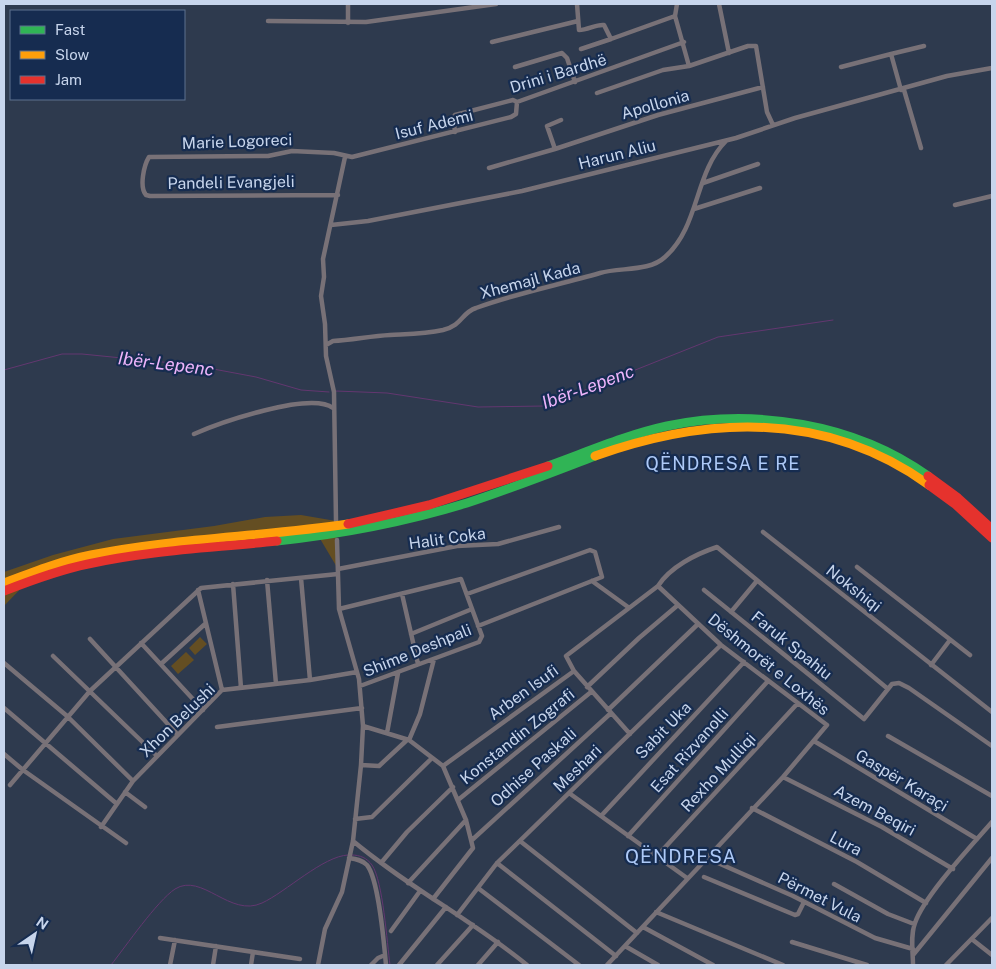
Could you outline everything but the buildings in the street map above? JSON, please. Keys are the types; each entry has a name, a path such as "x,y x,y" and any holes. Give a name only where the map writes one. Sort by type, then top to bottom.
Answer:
{"highway":[{"path":"4,583 57,562 114,550 288,533 333,527 403,512 504,482 638,434 680,424 720,419 760,419 795,422 832,430 866,442 896,456 932,477 961,499 992,529"},
{"path":"4,591 52,572 108,558 296,540 405,520 475,500 634,443 668,433 720,425 765,426 800,430 845,441 870,451 905,468 938,489 992,538"}],"street":[{"path":"348,4 348,23"},
{"path":"268,21 366,22 496,4"},
{"path":"577,4 579,30 589,30 600,24 604,25 611,39"},
{"path":"677,4 675,16 684,42 689,66"},
{"path":"719,4 729,53"},
{"path":"581,49 675,16"},
{"path":"492,42 578,22"},
{"name":"Drini i Bardhë","path":"455,132 452,118 455,115 513,100 518,102 684,42"},
{"path":"597,93 663,70 689,66 756,46 767,112 773,125"},
{"path":"842,67 924,46"},
{"path":"515,67 562,53 566,58 575,82"},
{"path":"891,54 921,148"},
{"name":"Harun Aliu","path":"331,225 368,221 506,194 726,141 773,125 903,90 947,76 992,68"},
{"name":"Apollonia","path":"489,168 555,149 658,115 763,87"},
{"name":"Isuf Ademi","path":"344,157 364,155 515,115 518,102"},
{"path":"555,149 547,126 561,120"},
{"path":"694,209 709,162 726,141"},
{"name":"Marie Logoreci","path":"144,175 147,158 151,156 268,156 292,151 334,153 344,157"},
{"path":"336,521 333,385 326,356 321,296 324,277 323,259 331,225 331,214 338,195 344,157"},
{"path":"703,183 758,164"},
{"name":"Pandeli Evangjeli","path":"144,175 144,193 150,196 338,195"},
{"path":"694,209 760,188"},
{"path":"955,205 992,196"},
{"name":"Xhemajl Kada","path":"326,345 333,340 416,335 442,330 456,326 470,311 482,306 601,273 658,262 674,247 694,209"},
{"path":"194,434 230,419 298,404 320,403 333,408"},
{"name":"Halit Coka","path":"198,590 204,586 301,578 338,572 458,546 498,544 559,527"},
{"name":"Nokshiqi","path":"763,532 992,712"},
{"path":"318,965 325,929 342,892 349,852 353,841 363,726 358,672 339,610 337,540"},
{"path":"574,671 565,658 567,655 658,586 670,573 688,560 717,547 756,582 888,689 895,683 903,684 992,746"},
{"path":"467,594 592,550 595,552 602,577 478,626"},
{"name":"Nokshiqi","path":"857,567 970,655"},
{"path":"301,578 310,680"},
{"name":"Shime Deshpali","path":"360,686 481,641 482,636 461,579 402,594"},
{"path":"267,580 276,684"},
{"path":"592,581 628,607"},
{"path":"731,612 756,582"},
{"path":"232,584 241,688"},
{"name":"Dëshmorët e Loxhës","path":"607,965 783,777 827,725 721,645 658,586"},
{"path":"198,590 222,690"},
{"path":"10,785 90,691 198,590"},
{"name":"Faruk Spahiu","path":"704,590 864,719 888,689"},
{"path":"339,610 402,594 418,664"},
{"path":"587,687 639,638 678,606"},
{"path":"411,634 472,609"},
{"path":"161,664 205,624"},
{"name":"Odhise Paskali","path":"472,840 609,712 698,624"},
{"path":"90,639 178,735"},
{"path":"931,665 950,640"},
{"path":"141,643 203,710"},
{"name":"Meshari","path":"457,915 498,863 721,645"},
{"path":"54,656 157,756"},
{"path":"361,765 378,766 408,740 420,714 434,659"},
{"name":"Sabit Uka","path":"601,816 744,662"},
{"path":"4,663 67,716 133,781"},
{"name":"Arben Isufi","path":"443,766 574,671 630,734"},
{"name":"Xhon Belushi","path":"101,827 133,781 222,690 310,680 358,672"},
{"path":"387,734 398,673"},
{"name":"Esat Rizvanolli","path":"628,836 768,682"},
{"name":"Konstandin Zografi","path":"458,800 592,692"},
{"name":"Rexho Mulliqi","path":"657,856 797,704"},
{"path":"4,708 117,804"},
{"path":"217,727 362,708"},
{"path":"363,726 408,740 443,766 453,787 466,820 473,848 433,899"},
{"path":"888,736 992,796"},
{"name":"Gaspër Karaçi","path":"814,741 978,839"},
{"path":"4,754 101,827 126,843"},
{"path":"355,819 372,817 432,758"},
{"name":"Azem Beqiri","path":"783,777 882,827 953,869"},
{"path":"381,863 407,832 453,787"},
{"path":"125,792 145,807"},
{"path":"569,793 687,878"},
{"name":"Lura","path":"752,808 857,862 926,903"},
{"path":"408,882 466,820"},
{"path":"914,965 914,924 926,903 992,822"},
{"path":"353,841 420,891 498,942 523,964"},
{"path":"520,841 637,933"},
{"path":"349,858 361,861 371,872 377,896 386,965"},
{"path":"913,952 992,858"},
{"path":"498,863 616,956"},
{"name":"Përmet Vula","path":"718,863 804,902 875,938 913,952"},
{"path":"704,877 795,915 798,914 804,902"},
{"path":"834,884 888,914 914,924"},
{"path":"478,888 579,965"},
{"path":"391,931 420,891"},
{"path":"399,965 446,907"},
{"path":"656,912 783,965"},
{"path":"946,965 973,940 992,918"},
{"path":"437,965 473,925"},
{"path":"643,927 713,965"},
{"path":"160,938 300,959"},
{"path":"170,965 175,940"},
{"path":"973,940 992,955"},
{"path":"478,965 498,942"},
{"path":"792,942 867,965"},
{"path":"213,965 216,946"},
{"path":"625,946 658,965"},
{"path":"251,965 253,952"},
{"path":"371,965 378,958 385,955"},
{"path":"293,965 294,958"}],"shaded area":[{"path":"301,515 336,521 338,569 319,537 151,553 29,580 4,606 4,572 53,555 113,539 214,526 265,517"},
{"path":"200,637 207,644 195,655 189,648"},
{"path":"186,652 194,660 178,674 171,666"}],"waterway":[{"name":"Ibër-Lepenc","path":"336,391 387,393 478,407 545,406 718,337 833,320"},
{"name":"Ibër-Lepenc","path":"4,370 62,354 82,354 192,365 256,377 301,390 329,392"},
{"name":"Ibër-Lepenc","path":"111,965 151,913 175,889 185,885 195,886 228,901 250,906 272,898 327,861 348,855"},
{"name":"Ibër-Lepenc","path":"352,855 361,856 368,860 376,873 382,898 390,965"}],"traffic: fast":[{"path":"548,466 622,439 667,426 700,421 734,419 802,424 836,432 868,443 899,458 928,476"},
{"path":"277,541 325,535 444,510 499,492 595,456"}],"traffic: slow":[{"path":"595,456 638,442 681,433 724,428 766,427 808,432 850,443 890,461 929,485"},
{"path":"4,583 69,560 123,549 348,524"}],"traffic: jam":[{"path":"348,524 429,505 548,466"},
{"path":"928,476 958,498 992,529"},
{"path":"929,485 955,504 992,538"},
{"path":"4,591 56,572 111,559 158,552 277,541"}],"district":[{"name":"QËNDRESA E RE","path":"723,464"},
{"name":"QËNDRESA","path":"681,856"}]}
